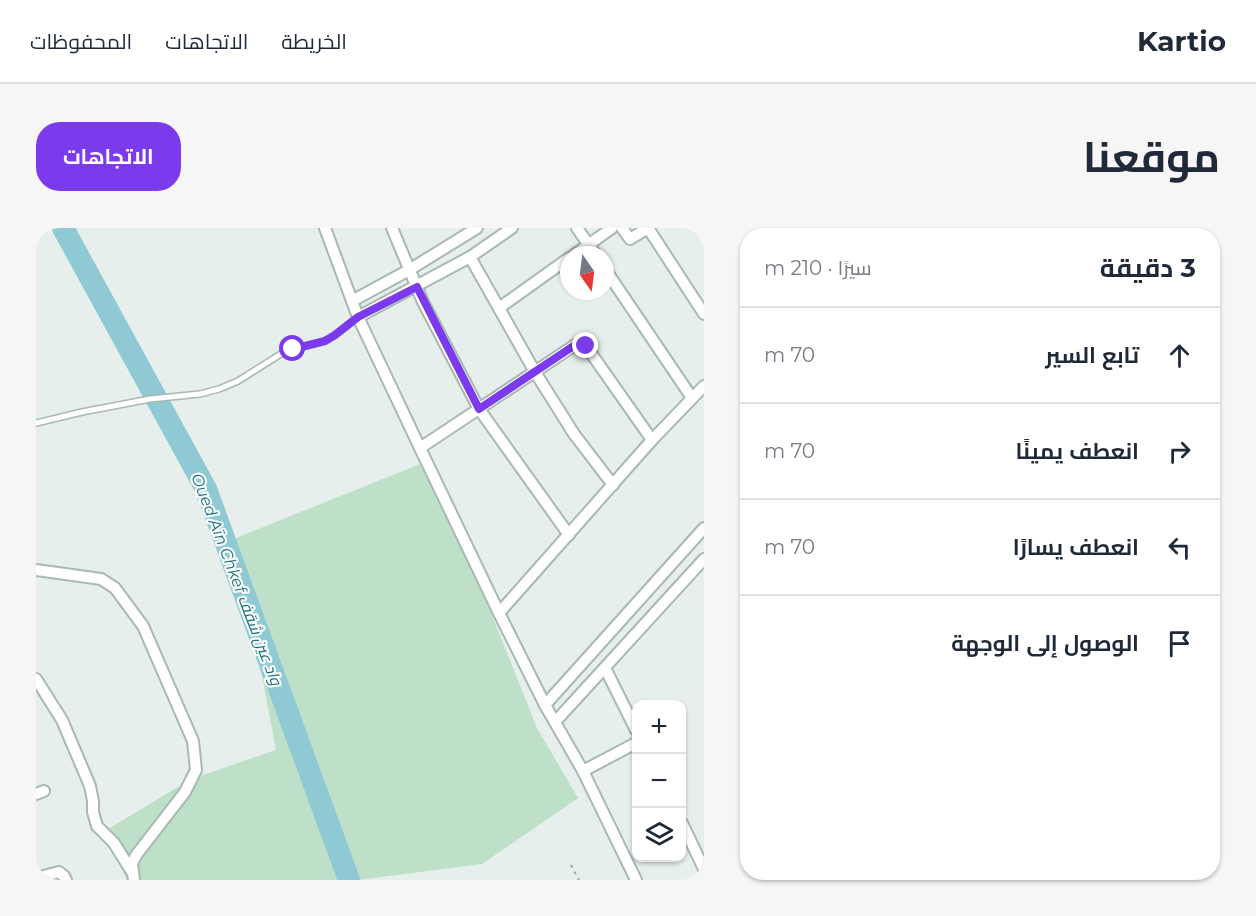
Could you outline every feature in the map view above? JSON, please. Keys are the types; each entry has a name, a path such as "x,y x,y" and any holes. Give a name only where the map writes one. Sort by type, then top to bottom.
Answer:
{"street":[{"path":"325,228 358,317 499,614 545,705 583,771 636,880"},
{"path":"392,228 417,287 479,409 568,534"},
{"path":"352,301 409,270 477,228"},
{"path":"483,228 492,242"},
{"path":"358,317 470,258 512,228"},
{"path":"577,228 589,245 612,228"},
{"path":"622,228 629,239 648,228 704,314"},
{"path":"470,258 535,372 574,434 613,485"},
{"path":"499,308 560,264"},
{"path":"614,282 692,398"},
{"path":"420,448 575,345 582,344 586,346 652,440"},
{"path":"499,614 652,440 704,386"},
{"path":"545,705 704,528"},
{"path":"555,722 704,559"},
{"path":"36,570 101,579 115,588 143,626 193,741 196,770 185,792 137,854 132,863 133,876"},
{"path":"605,668 632,722"},
{"path":"36,679 67,730 90,786 97,826 114,843 133,876"},
{"path":"583,771 632,745"},
{"path":"686,833 704,869"},
{"path":"36,878 55,872 62,873 66,880"}],"lane":[{"path":"36,423 150,399 200,394 238,381 284,352 325,341 358,317"}],"path":[{"path":"571,865 579,880"}],"green space":[{"path":"430,460 537,728 578,798 482,864 358,880 127,880 105,831 191,779 276,750 236,538"}],"waterway":[{"name":"Oued Aïn Chkef واد عين شقف","path":"63,228 206,489 349,880"}],"route":[{"path":"293,349 325,341 349,326 358,317 417,287 479,409 575,345 586,346"}]}
